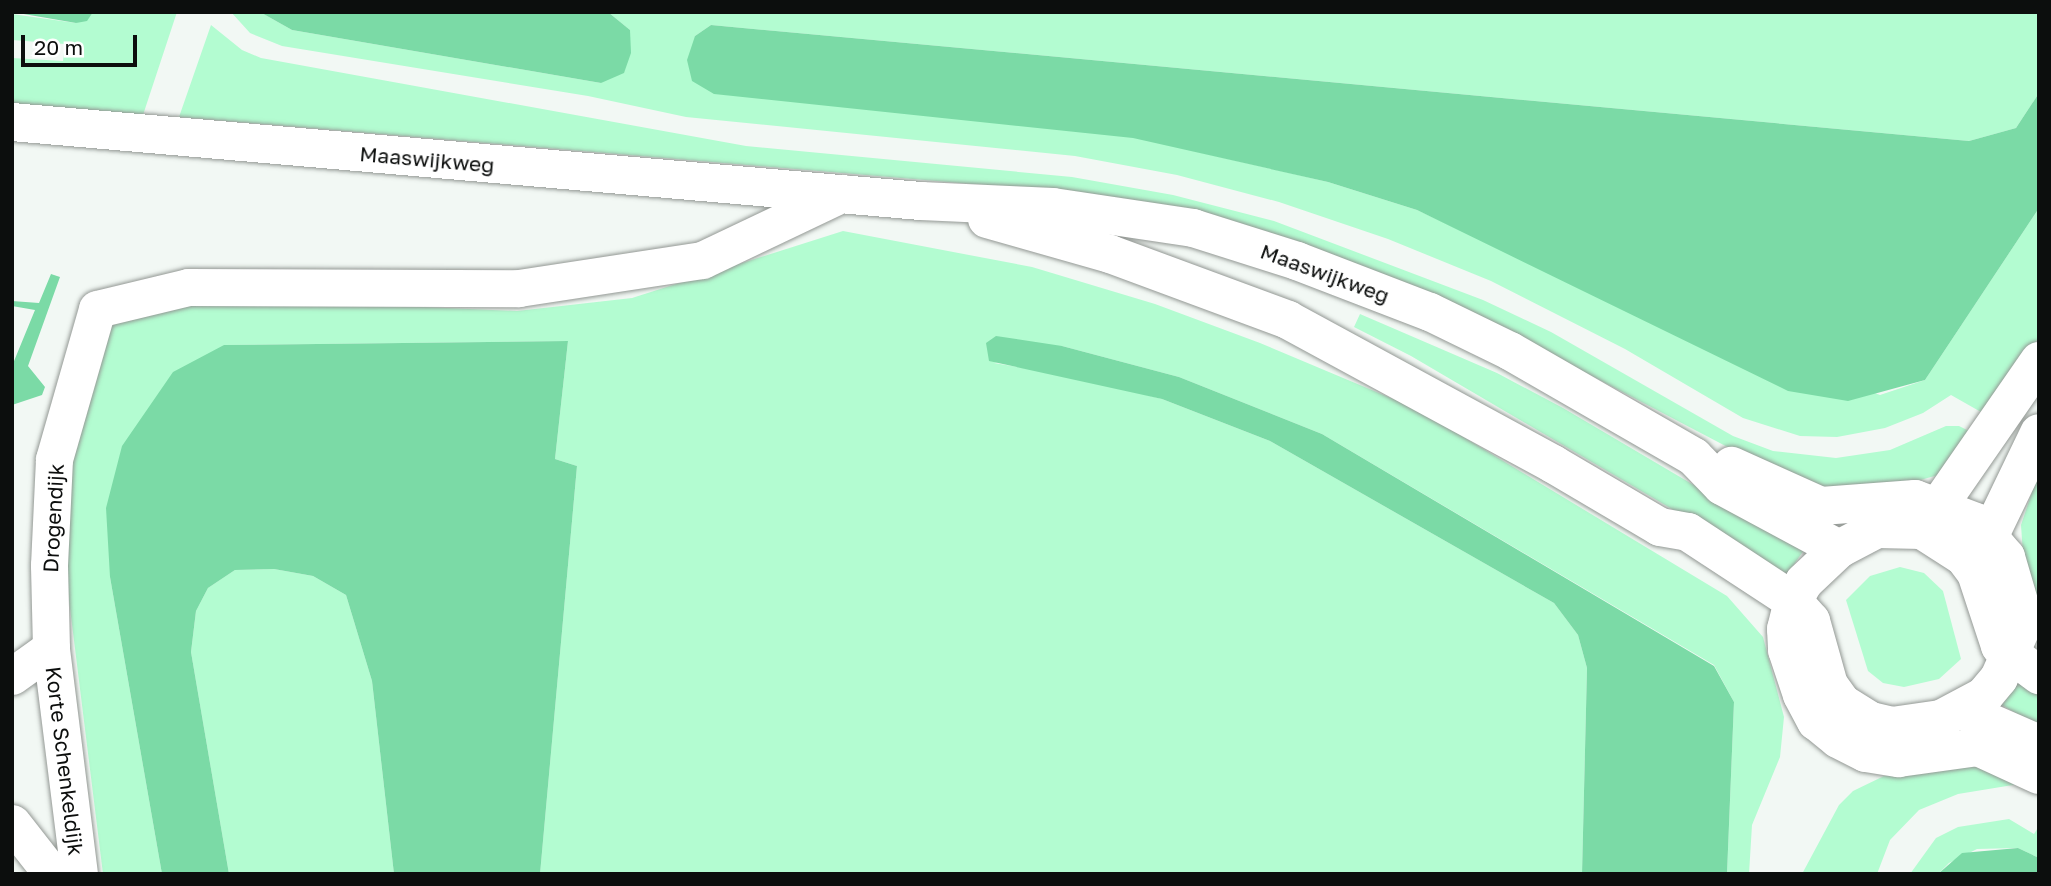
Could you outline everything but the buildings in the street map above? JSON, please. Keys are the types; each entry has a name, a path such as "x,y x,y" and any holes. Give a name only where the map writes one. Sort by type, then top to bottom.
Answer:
{"street":[{"name":"Maaswijkweg","path":"12,122 921,201 1053,207 1180,226 1297,261 1430,312 1510,351 1694,457 1722,486 1839,549"},
{"name":"Maaswijkweg","path":"97,309 188,287 519,288 689,262 843,193"},
{"name":"Maaswijkweg","path":"921,201 1110,254 1288,320 1553,464 1660,527 1678,554 1774,616 1789,615 1811,621 1829,685 1842,703 1871,721 1892,726"},
{"name":"Drogendijk","path":"51,648 54,459 97,309"},
{"path":"1931,518 2039,361"},
{"path":"1990,535 2039,433"},
{"name":"Maaswijkweg","path":"1694,457 1741,468 1821,506 1843,508 1915,499 1931,518"},
{"path":"1931,518 1976,573 1994,633 2027,652"},
{"path":"2027,652 2015,581 1990,535 1976,522 1931,518 1877,529 1839,549 1804,582 1789,615 1794,674 1816,721 1838,739 1866,752 1899,758 1964,749 1994,752 2039,775"},
{"path":"12,676 51,648"},
{"name":"Korte Schenkeldijk","path":"51,648 79,874"},
{"path":"1866,752 1892,726 1919,724 1961,710 1984,696 2027,652"},
{"path":"1961,710 2039,744"},
{"path":"12,822 52,874"}],"shaded area":[{"path":"12,12 93,12 87,21 76,23"},
{"path":"93,12 177,12 143,115 12,104 12,58 63,61 65,44 12,40 12,14 76,23"},
{"path":"231,12 260,12 292,30 601,83 630,30 608,12 2039,12 2039,93 2016,128 1969,141 711,25 695,36 1328,182 1417,210 1555,274 1880,395 1925,380 2039,208 2039,337 1988,416 1951,395 1923,413 1885,428 1837,437 1800,436 1743,418 1625,349 1491,281 1388,239 1279,202 1177,175 1075,156 686,117 588,96 282,46 250,33"},
{"path":"260,12 608,12 630,30 631,53 624,73 601,83 292,30"},
{"path":"211,25 242,50 261,58 746,146 1072,177 1173,195 1274,221 1483,300 1551,332 1733,436 1773,451 1836,458 1890,450 1946,426 1959,426 1977,435 1945,473 1917,481 1833,490 1796,483 1527,342 1007,187 179,117"},
{"path":"711,25 1969,141 2016,128 2039,93 2039,208 1925,380 1848,401 1788,391 1417,210 1328,182 1133,138 714,94 692,81 687,60 695,36"},
{"path":"843,231 1032,267 1155,304 1260,343 1417,409 1727,596 1763,637 1784,717 1780,757 1752,825 1749,874 1727,874 1734,702 1714,665 1322,434 1179,377 1062,346 994,363 1078,377 1162,399 1270,441 1554,603 1578,635 1587,668 1582,874 540,874 577,466 555,459 568,341 224,345 110,577 162,874 103,874 63,552 66,493 82,419 111,324 213,298 517,311 632,298"},
{"path":"51,274 60,277 28,366 45,387 42,395 12,405 12,366 35,310 12,306 12,301 39,303"},
{"path":"1360,314 1497,373 1563,408 1804,550 1786,576 1411,356 1354,327"},
{"path":"996,336 1062,346 1179,377 1322,434 1714,666 1734,702 1727,874 1582,874 1587,668 1578,635 1554,603 1270,441 1162,399 989,361 986,343"},
{"path":"568,341 555,459 577,466 540,874 394,874 372,681 346,595 313,576 274,569 235,570 208,588 196,611 191,652 229,874 162,874 110,577 106,508 122,446 173,372 224,345"},
{"path":"2039,471 2039,610 2023,554 2021,525"},
{"path":"1900,567 1924,573 1943,591 1961,659 1939,679 1904,687 1883,683 1868,671 1846,600 1870,576"},
{"path":"274,569 313,576 346,595 372,681 394,874 229,874 191,652 196,611 208,588 235,570"},
{"path":"2021,678 2039,689 2039,727 2002,705"},
{"path":"1952,767 1980,767 2019,784 1958,794 1919,810 1890,840 1877,874 1802,874 1839,805 1853,791 1884,776"},
{"path":"2009,819 2034,834 2039,826 2039,858 2018,848 1977,849 1949,863 1938,874 1910,874 1936,838 1958,827"},
{"path":"2018,848 2039,858 2039,874 1938,874 1962,853"}]}
